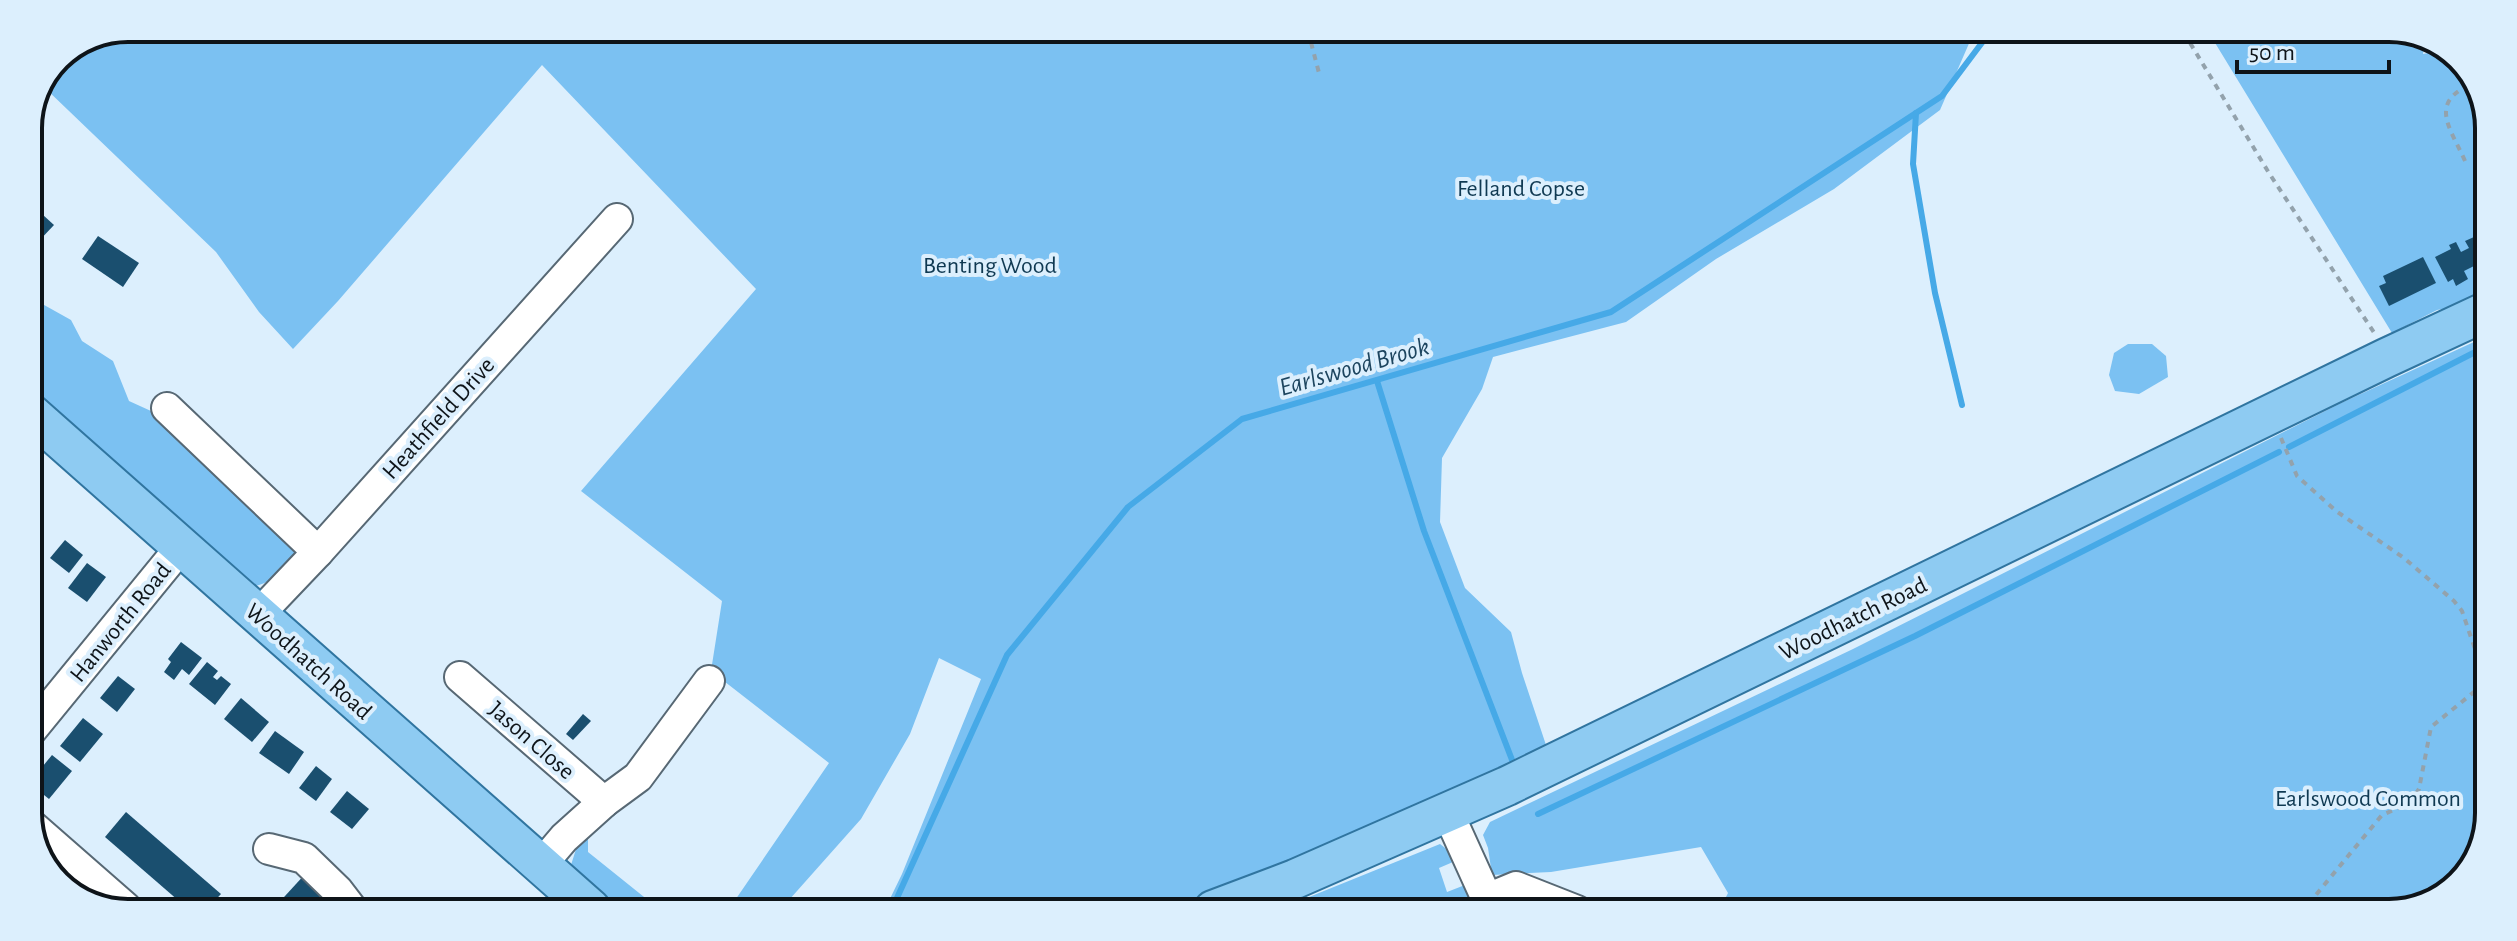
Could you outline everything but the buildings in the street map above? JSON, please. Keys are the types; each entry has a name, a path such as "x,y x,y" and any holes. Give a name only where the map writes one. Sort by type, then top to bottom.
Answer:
{"main road":[{"name":"Woodhatch Road","path":"1242,899 1448,813 2475,317"},
{"name":"Woodhatch Road","path":"42,423 580,899"}],"street":[{"name":"Heathfield Drive","path":"258,615 617,219"},
{"path":"167,408 318,552"},
{"name":"Hanworth Road","path":"42,717 181,547"},
{"name":"Jason Close","path":"460,677 604,802"},
{"path":"541,865 564,838 638,777 709,681"},
{"path":"1448,813 1485,899"},
{"path":"49,847 77,880 103,895"},
{"path":"269,849 304,858 344,899"},
{"path":"1497,899 1516,887 1546,899"}],"path":[{"path":"1311,42 1319,73"},
{"path":"2189,42 2269,173 2381,342 2386,358"},
{"path":"2464,88 2447,102 2444,113 2465,161"},
{"path":"2272,414 2297,476 2336,511 2404,558 2454,601 2462,611 2475,649"},
{"path":"2313,899 2382,815 2408,804 2419,789 2431,727 2475,691"}],"green space":[{"path":"128,42 1970,42 1940,110 1834,189 1716,259 1626,322 1493,357 1482,389 1442,458 1440,522 1465,588 1511,632 1549,754 1302,865 1212,899 890,899 981,679 939,658 910,734 861,819 790,899 736,899 829,763 711,671 722,601 581,491 756,289 542,65 293,349 259,312 216,252 50,93 56,80 80,56 111,44"},
{"path":"2214,42 2400,43 2424,50 2423,54 2430,53 2441,60 2450,67 2466,90 2475,122 2475,296 2453,307 2437,310 2392,333"},
{"path":"42,304 71,320 82,341 113,361 129,401 162,416 314,533 279,575 249,587 42,408"},
{"name":"Earlswood Common","path":"2475,342 2475,813 2466,851 2450,874 2427,890 2389,899 1725,899 1728,893 1701,847 1551,872 1492,875 1483,835 1490,822 1853,649 2341,403"},
{"path":"2128,344 2152,344 2166,356 2168,377 2139,394 2115,391 2109,375 2114,353"},
{"path":"588,837 588,852 647,899 603,899 584,884 571,865 577,846"},
{"path":"1440,844 1449,851 1453,862 1439,868 1447,892 1465,885 1470,899 1304,899"}],"waterway":[{"name":"Earlswood Brook","path":"897,899 1007,655 1128,507 1242,419 1611,312 1942,96 1982,42"},
{"path":"1916,113 1913,164 1935,293 1962,405"},
{"path":"2289,447 2475,352"},
{"path":"1377,381 1424,531 1514,765"},
{"path":"1538,814 1915,636 2279,452"}],"park label":[{"name":"Felland Copse","path":"1521,188"},
{"name":"Benting Wood","path":"990,265"}]}
